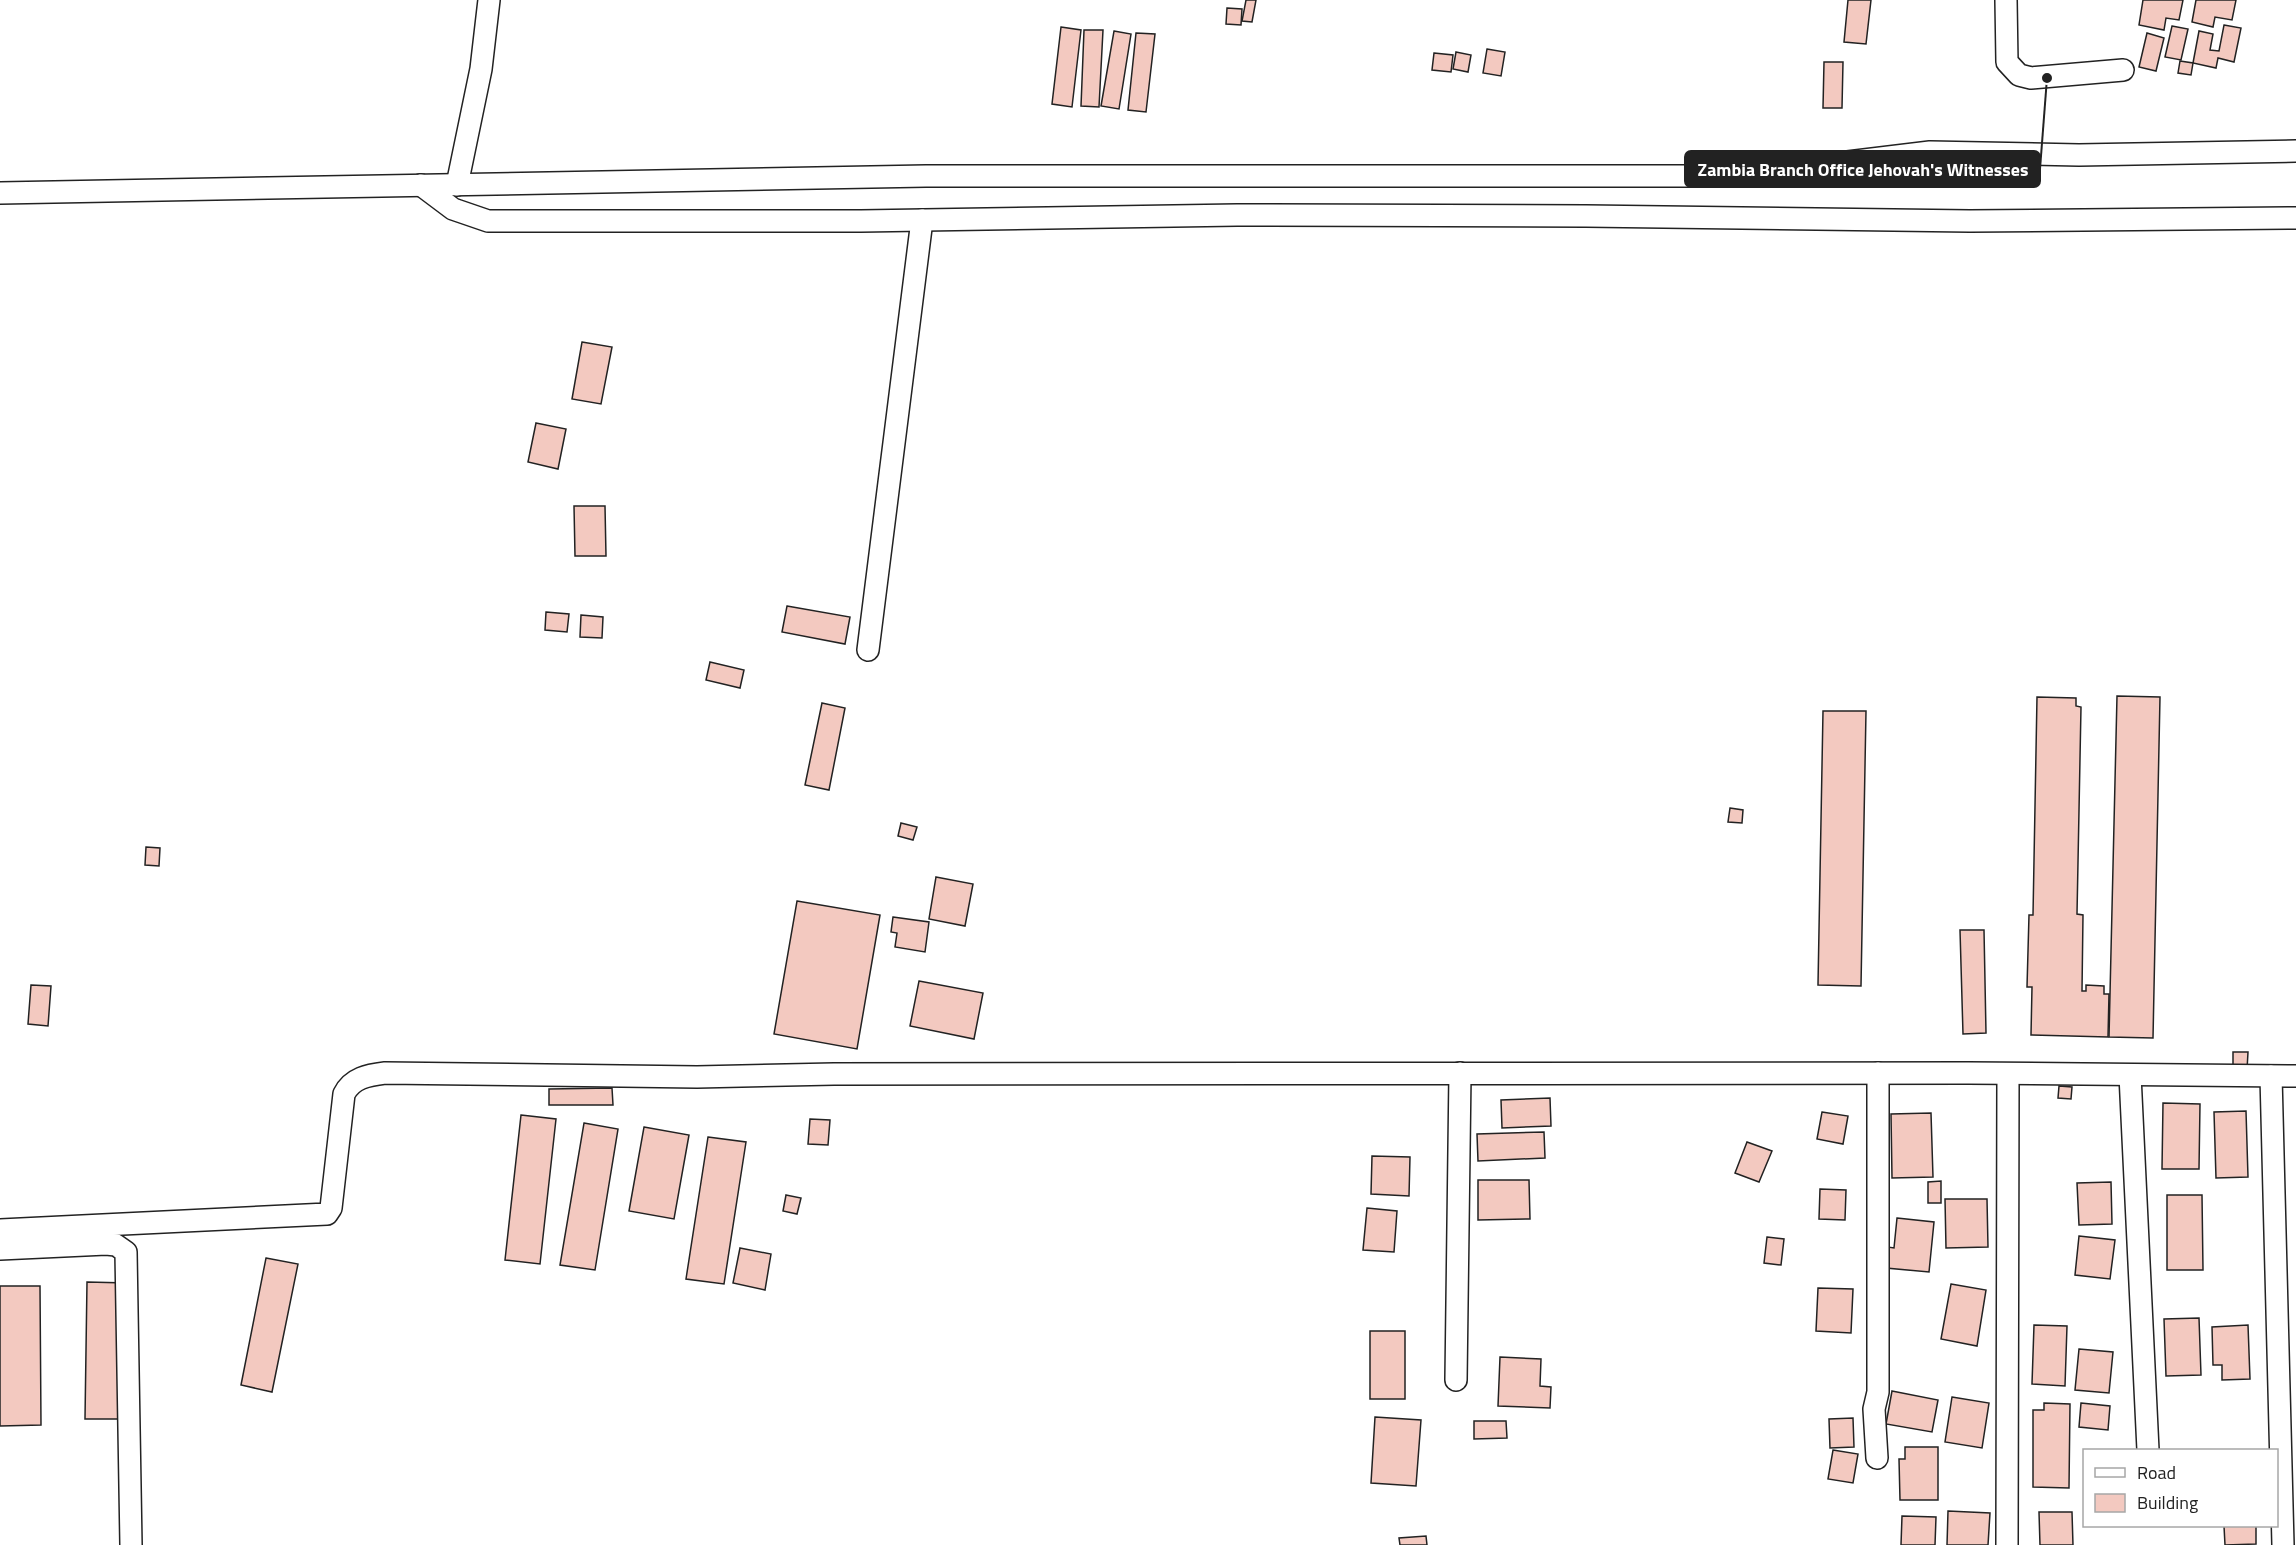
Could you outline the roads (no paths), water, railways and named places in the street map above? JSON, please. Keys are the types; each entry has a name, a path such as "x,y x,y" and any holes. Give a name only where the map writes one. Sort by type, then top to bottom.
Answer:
{"street":[{"path":"457,184 481,69 489,0"},
{"path":"2006,0 2007,62 2019,75 2031,78 2123,70"},
{"path":"0,193 926,176 1790,177 1831,164 1930,152 2079,155 2296,151"},
{"path":"422,185 453,209 488,221 922,220 1237,215 1586,216 1971,221 2296,218"},
{"path":"868,650 922,220"},
{"path":"0,1230 327,1214 331,1208 344,1094 351,1083 359,1078 385,1073 697,1077 1460,1073 1878,1073 2296,1077"},
{"path":"1456,1380 1460,1073"},
{"path":"1877,1458 1874,1409 1878,1392 1878,1073"},
{"path":"2007,1545 2008,1074"},
{"path":"2130,1075 2148,1449"},
{"path":"2271,1076 2283,1545"},
{"path":"0,1249 106,1244 116,1245 126,1252 131,1545"}],"place":[{"name":"Zambia Branch Office Jehovah's Witnesses","path":"2047,78"}]}
